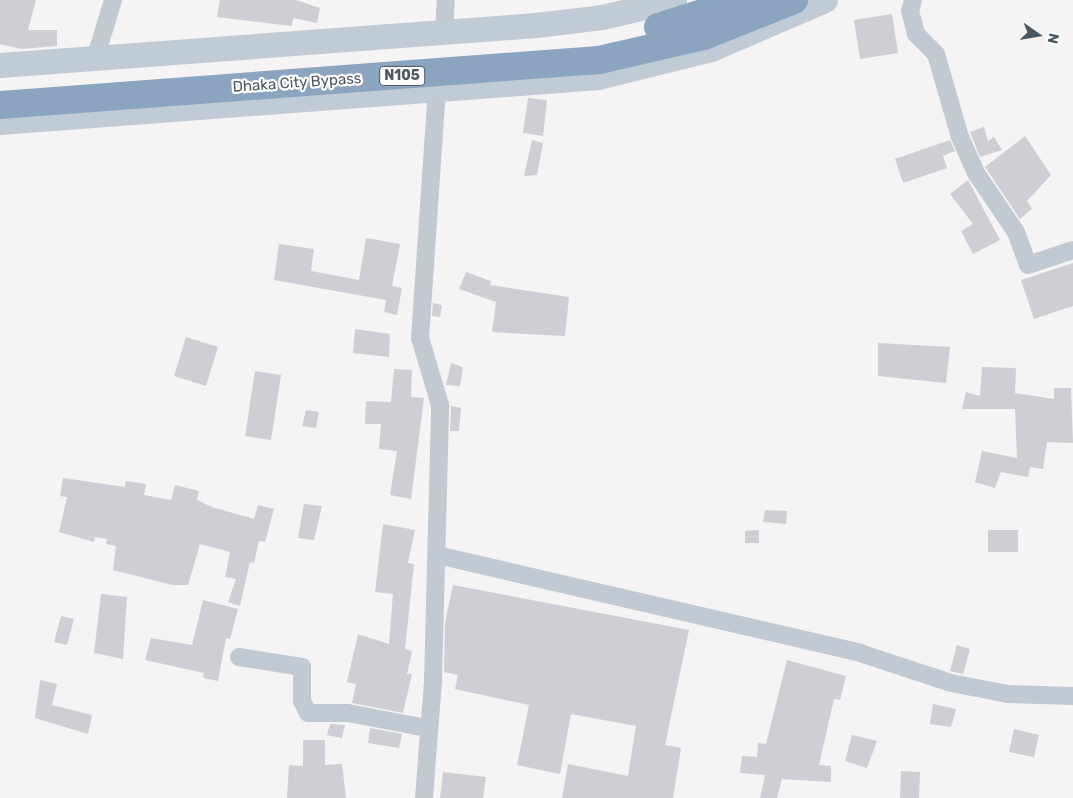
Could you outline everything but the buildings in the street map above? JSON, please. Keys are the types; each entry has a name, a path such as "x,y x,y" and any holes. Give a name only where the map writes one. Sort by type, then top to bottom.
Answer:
{"highway":[{"name":"Dhaka City Bypass","path":"0,88 596,41 695,18 743,0"},
{"name":"Dhaka City Bypass","path":"0,105 599,60 704,36 794,0"}],"main road":[{"path":"0,65 96,56 444,33 602,17 674,0"},
{"path":"0,122 437,89 534,85 659,63 711,49 825,0"}],"street":[{"path":"96,56 113,0"},
{"path":"444,33 446,0"},
{"path":"913,0 910,11 916,34 936,54 960,137 976,173 1016,232 1028,266 1073,250"},
{"path":"424,798 437,555 440,405 420,338 437,89"},
{"path":"437,555 860,654 951,683 1008,694 1073,696"},
{"path":"239,657 302,668 302,701 308,713 348,713 427,728"}]}
